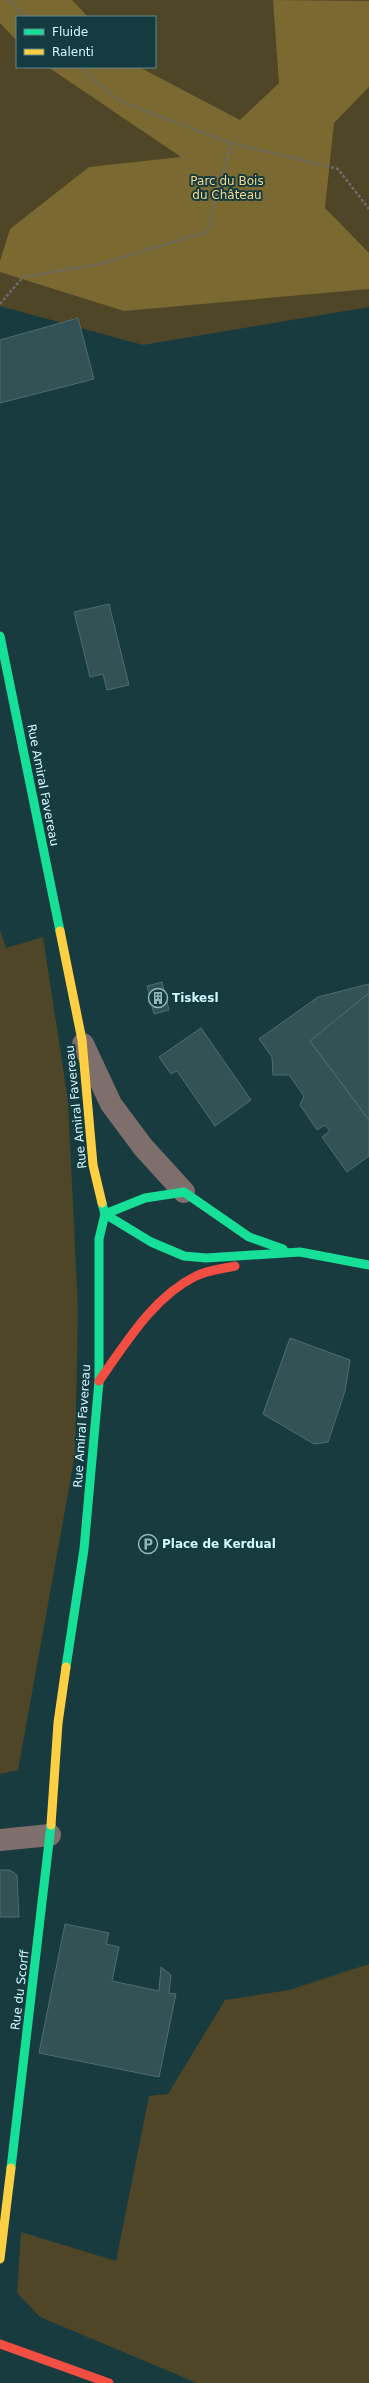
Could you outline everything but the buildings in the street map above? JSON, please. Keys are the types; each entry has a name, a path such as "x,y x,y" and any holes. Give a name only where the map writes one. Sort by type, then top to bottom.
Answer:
{"main road":[{"name":"Rue Amiral Favereau","path":"0,636 82,1040 93,1165 105,1214 99,1239 98,1381 84,1549 58,1723"},
{"path":"105,1214 144,1198 184,1192 249,1237 291,1251 369,1265"},
{"path":"105,1214 151,1242 184,1256 206,1258 291,1251"},
{"path":"98,1381 142,1321 175,1291 197,1276 291,1251"},
{"name":"Rue du Scorff","path":"0,2259 50,1835 58,1723"},
{"path":"0,2344 109,2383"}],"street":[{"path":"82,1040 111,1104 143,1147 184,1192"},
{"path":"0,1840 50,1835"}],"path":[{"path":"9,0 24,16"},
{"path":"80,68 120,101 231,143 338,169 369,209"},
{"path":"0,304 23,277 100,264 206,232 231,143"}],"green space":[{"name":"Parc du Bois du Château","path":"0,0 369,0 369,307 143,345 0,306"},
{"path":"0,0 72,0 87,16 16,16 16,40 0,23"},
{"path":"273,0 369,1 369,87 334,123 325,208 369,253 369,289 124,311 0,272 0,261 10,229 89,167 181,157 49,68 141,68 240,120 279,83"},
{"path":"0,930 6,948 43,937 68,1101 78,1309 75,1455 18,1770 0,1774"},
{"path":"369,1964 369,2383 197,2383 40,2317 17,2293 21,2232 116,2261 149,2096 168,2094 225,2000 289,1990"}],"traffic: fast":[{"path":"0,636 60,931"},
{"path":"105,1214 145,1198 184,1192 249,1237 283,1249"},
{"path":"66,1667 84,1549 99,1381 99,1239 105,1214 102,1203"},
{"path":"105,1214 151,1242 184,1256 206,1258 300,1252 369,1265"},
{"path":"11,2168 51,1825"}],"traffic: slow":[{"path":"60,931 82,1040 93,1165 102,1203"},
{"path":"51,1825 58,1723 66,1667"},
{"path":"0,2259 11,2168"}],"traffic: jam":[{"path":"99,1381 130,1337 166,1296 196,1276 210,1271 235,1266"},
{"path":"0,2344 109,2383"}],"place":[{"name":"Tiskesl","path":"158,998"},
{"name":"Place de Kerdual","path":"148,1544"}]}
